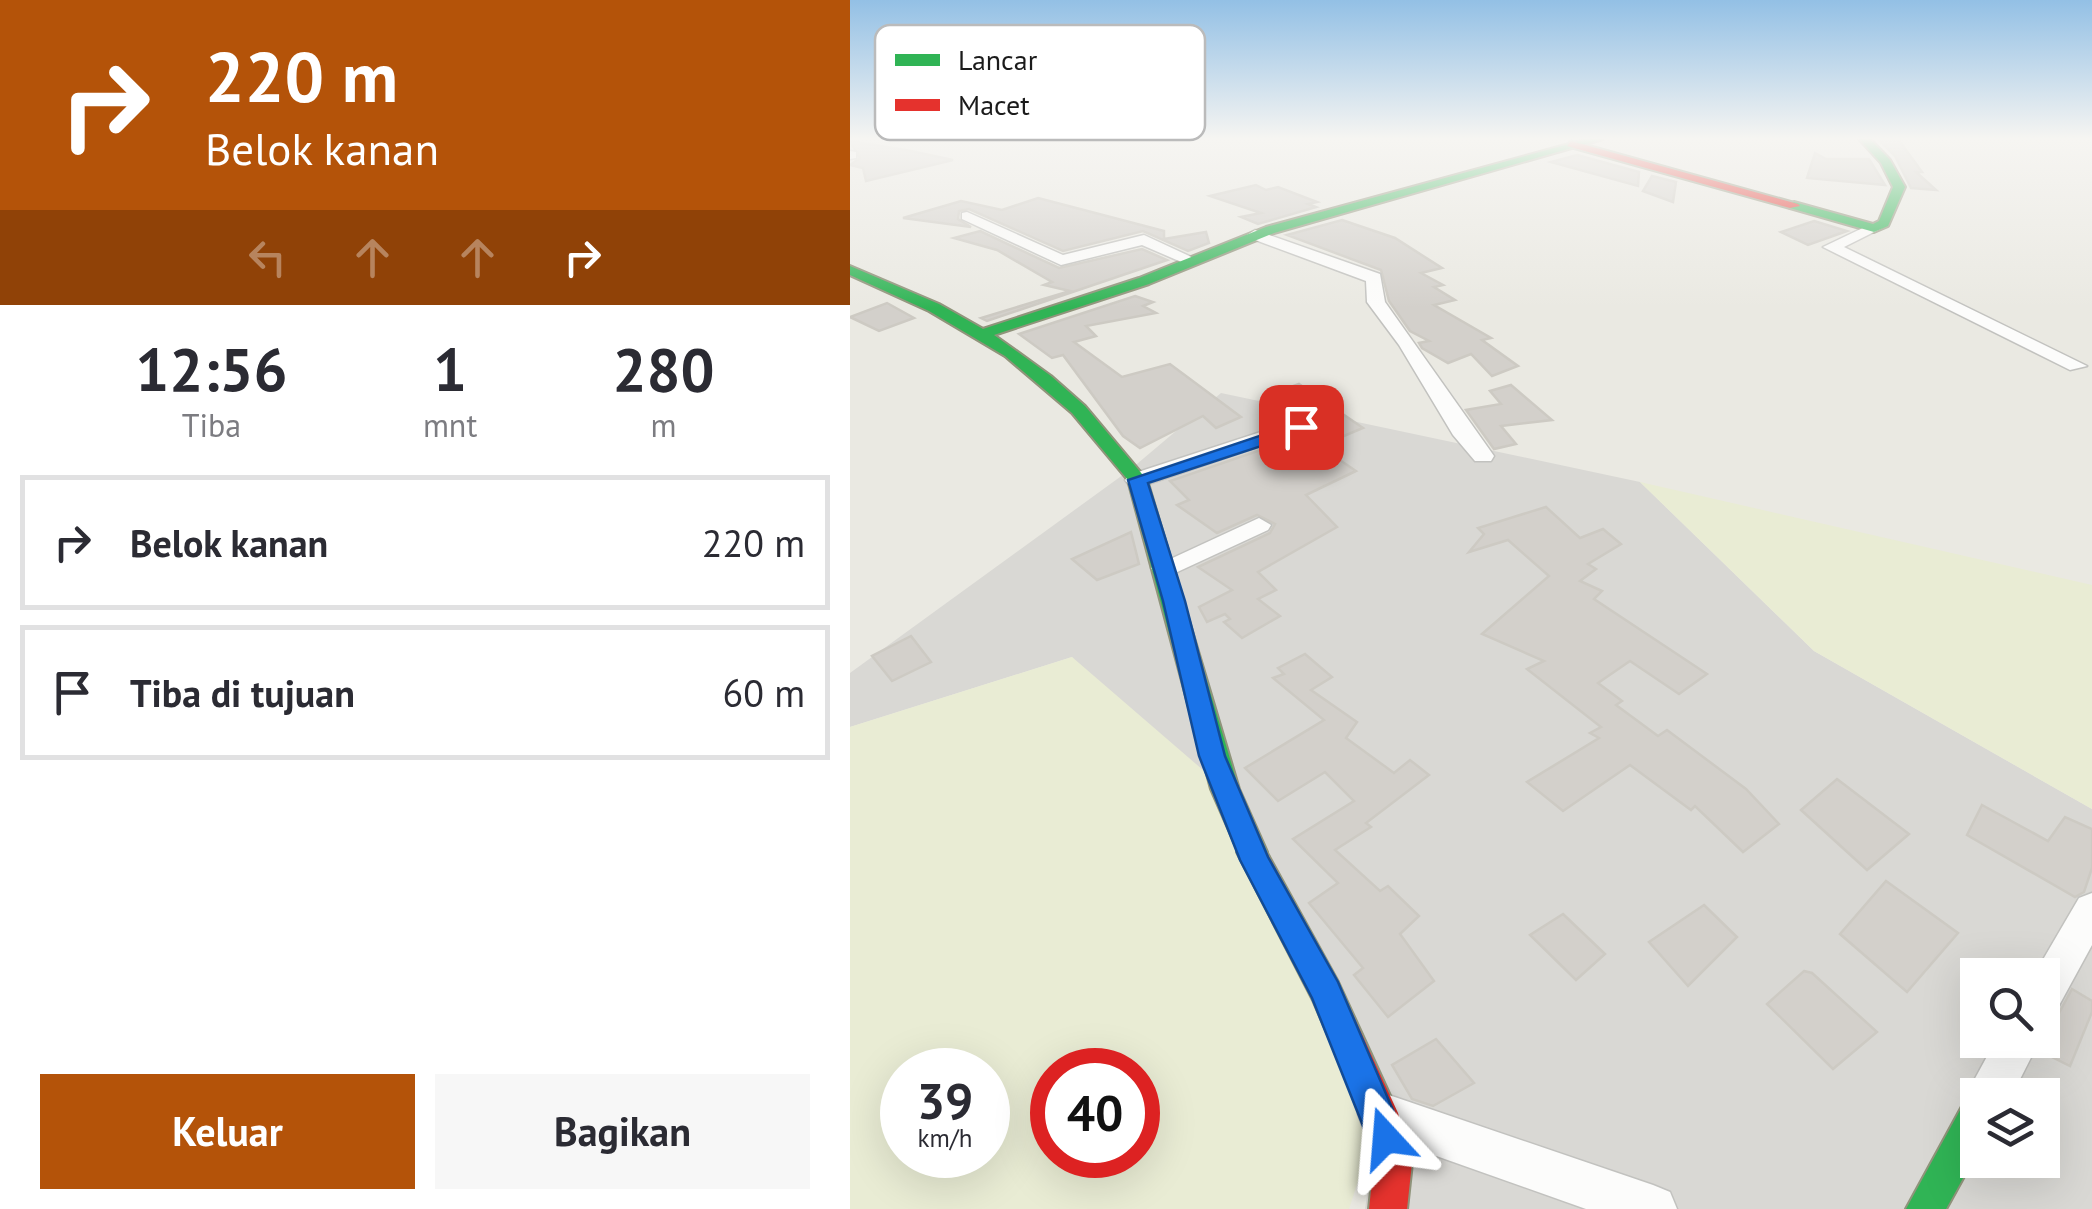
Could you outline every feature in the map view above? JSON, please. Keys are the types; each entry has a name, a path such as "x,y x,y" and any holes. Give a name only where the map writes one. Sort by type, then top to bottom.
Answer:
{"street":[{"path":"986,333 1255,235 1391,195"},
{"path":"1763,195 1874,228"},
{"path":"1895,195 1884,223 1830,246 2076,366"},
{"path":"967,216 1060,260 1144,240 1192,261"},
{"path":"1255,235 1374,278 1376,302 1482,456"},
{"path":"850,270 986,333 1055,387 1110,440 1138,480 1225,789 1255,860 1326,993 1380,1113 1393,1163 1388,1209"},
{"path":"1138,480 1291,428 1309,430 1329,444"},
{"path":"1164,568 1258,525"},
{"path":"2060,966 2092,910"},
{"path":"1380,1113 1653,1209"},
{"path":"1924,1209 1960,1146"}],"shaded area":[{"path":"1221,393 1640,482 1814,651 2092,809 2092,1209 1365,1209 1379,1113 1072,657 850,727 850,673 1131,469"}],"green space":[{"path":"1640,482 2092,585 2092,809 1814,651"},
{"path":"1072,657 1225,789 1380,1113 1349,1209 850,1209 850,727"}],"building":[{"path":"1300,195 1317,202 1308,204 1316,207 1258,224 1241,217 1261,213 1210,196"},
{"path":"1038,198 1164,231 1164,239 1206,232 1209,243 1188,251 1143,231 1063,251 969,209 959,211 958,219 971,227 903,218 961,201 1002,210"},
{"path":"1342,220 1395,238 1442,268 1421,273 1443,285 1434,287 1455,300 1434,305 1491,338 1482,340 1518,366 1492,376 1471,354 1448,363 1422,348 1419,343 1429,341 1410,331 1389,301 1381,270 1287,235"},
{"path":"1814,221 1847,231 1808,245 1781,232"},
{"path":"980,231 1059,268 1142,249 1167,260 987,321 981,318 1070,291 1044,285 1052,282 997,250 954,238"},
{"path":"1135,296 1153,302 1143,306 1156,313 1086,326 1096,336 1074,342 1122,377 1170,364 1241,417 1216,428 1203,416 1140,448 1123,436 1063,355 1052,358 1019,334"},
{"path":"887,303 914,318 879,331 850,317"},
{"path":"1299,384 1363,428 1339,438 1269,395"},
{"path":"1511,385 1552,420 1501,426 1516,444 1494,449 1466,410 1501,404 1490,391"},
{"path":"1293,439 1331,454 1356,471 1306,495 1337,527 1258,572 1276,590 1258,599 1280,616 1242,638 1224,622 1230,619 1225,614 1207,622 1199,607 1232,590 1198,567 1270,533 1275,524 1257,515 1217,533 1177,505 1189,500 1170,481"},
{"path":"1546,507 1580,538 1603,529 1621,544 1588,564 1596,569 1580,581 1602,591 1594,599 1707,674 1679,694 1630,661 1598,683 1622,701 1616,705 1658,736 1667,730 1746,789 1779,824 1743,852 1695,806 1691,810 1630,765 1563,811 1527,782 1599,738 1590,733 1601,727 1527,669 1544,661 1482,634 1549,576 1508,540 1469,552 1484,534 1478,528"},
{"path":"1131,532 1139,564 1097,580 1072,559"},
{"path":"911,636 931,662 892,681 872,656"},
{"path":"1305,654 1332,677 1311,690 1357,722 1346,738 1394,773 1410,760 1429,775 1366,823 1371,827 1335,850 1380,891 1388,886 1419,916 1400,934 1434,981 1388,1017 1354,975 1363,968 1309,903 1338,883 1293,839 1354,801 1325,772 1278,801 1245,768 1324,720 1273,678 1284,674 1278,668"},
{"path":"1837,779 1909,834 1867,870 1801,810"},
{"path":"1982,805 2048,841 2065,817 2092,829 2092,868 2084,892 2075,897 1967,835"},
{"path":"1886,881 1958,933 1907,992 1840,934"},
{"path":"1704,905 1737,937 1688,986 1649,942"},
{"path":"1563,914 1605,954 1576,980 1530,935"},
{"path":"1804,971 1812,973 1877,1032 1833,1069 1767,1004"},
{"path":"2072,989 2092,1001 2092,1012 2070,1066 2054,1058 2060,1058 2060,1011"},
{"path":"1436,1039 1474,1083 1433,1106 1412,1099 1392,1065"}],"traffic: fast":[{"path":"986,333 1144,281 1270,230 1395,195"},
{"path":"1794,206 1874,228 1884,223 1895,195"},
{"path":"850,270 934,307 1010,353 1079,409 1137,480 1225,789 1252,852"},
{"path":"1925,1209 1960,1146"}],"traffic: jam":[{"path":"1756,195 1794,206"},
{"path":"1252,852 1326,993 1380,1113 1393,1163 1388,1209"}],"route":[{"path":"1301,427 1138,480 1174,601 1212,756 1255,860 1326,993 1380,1113 1386,1138"}]}
